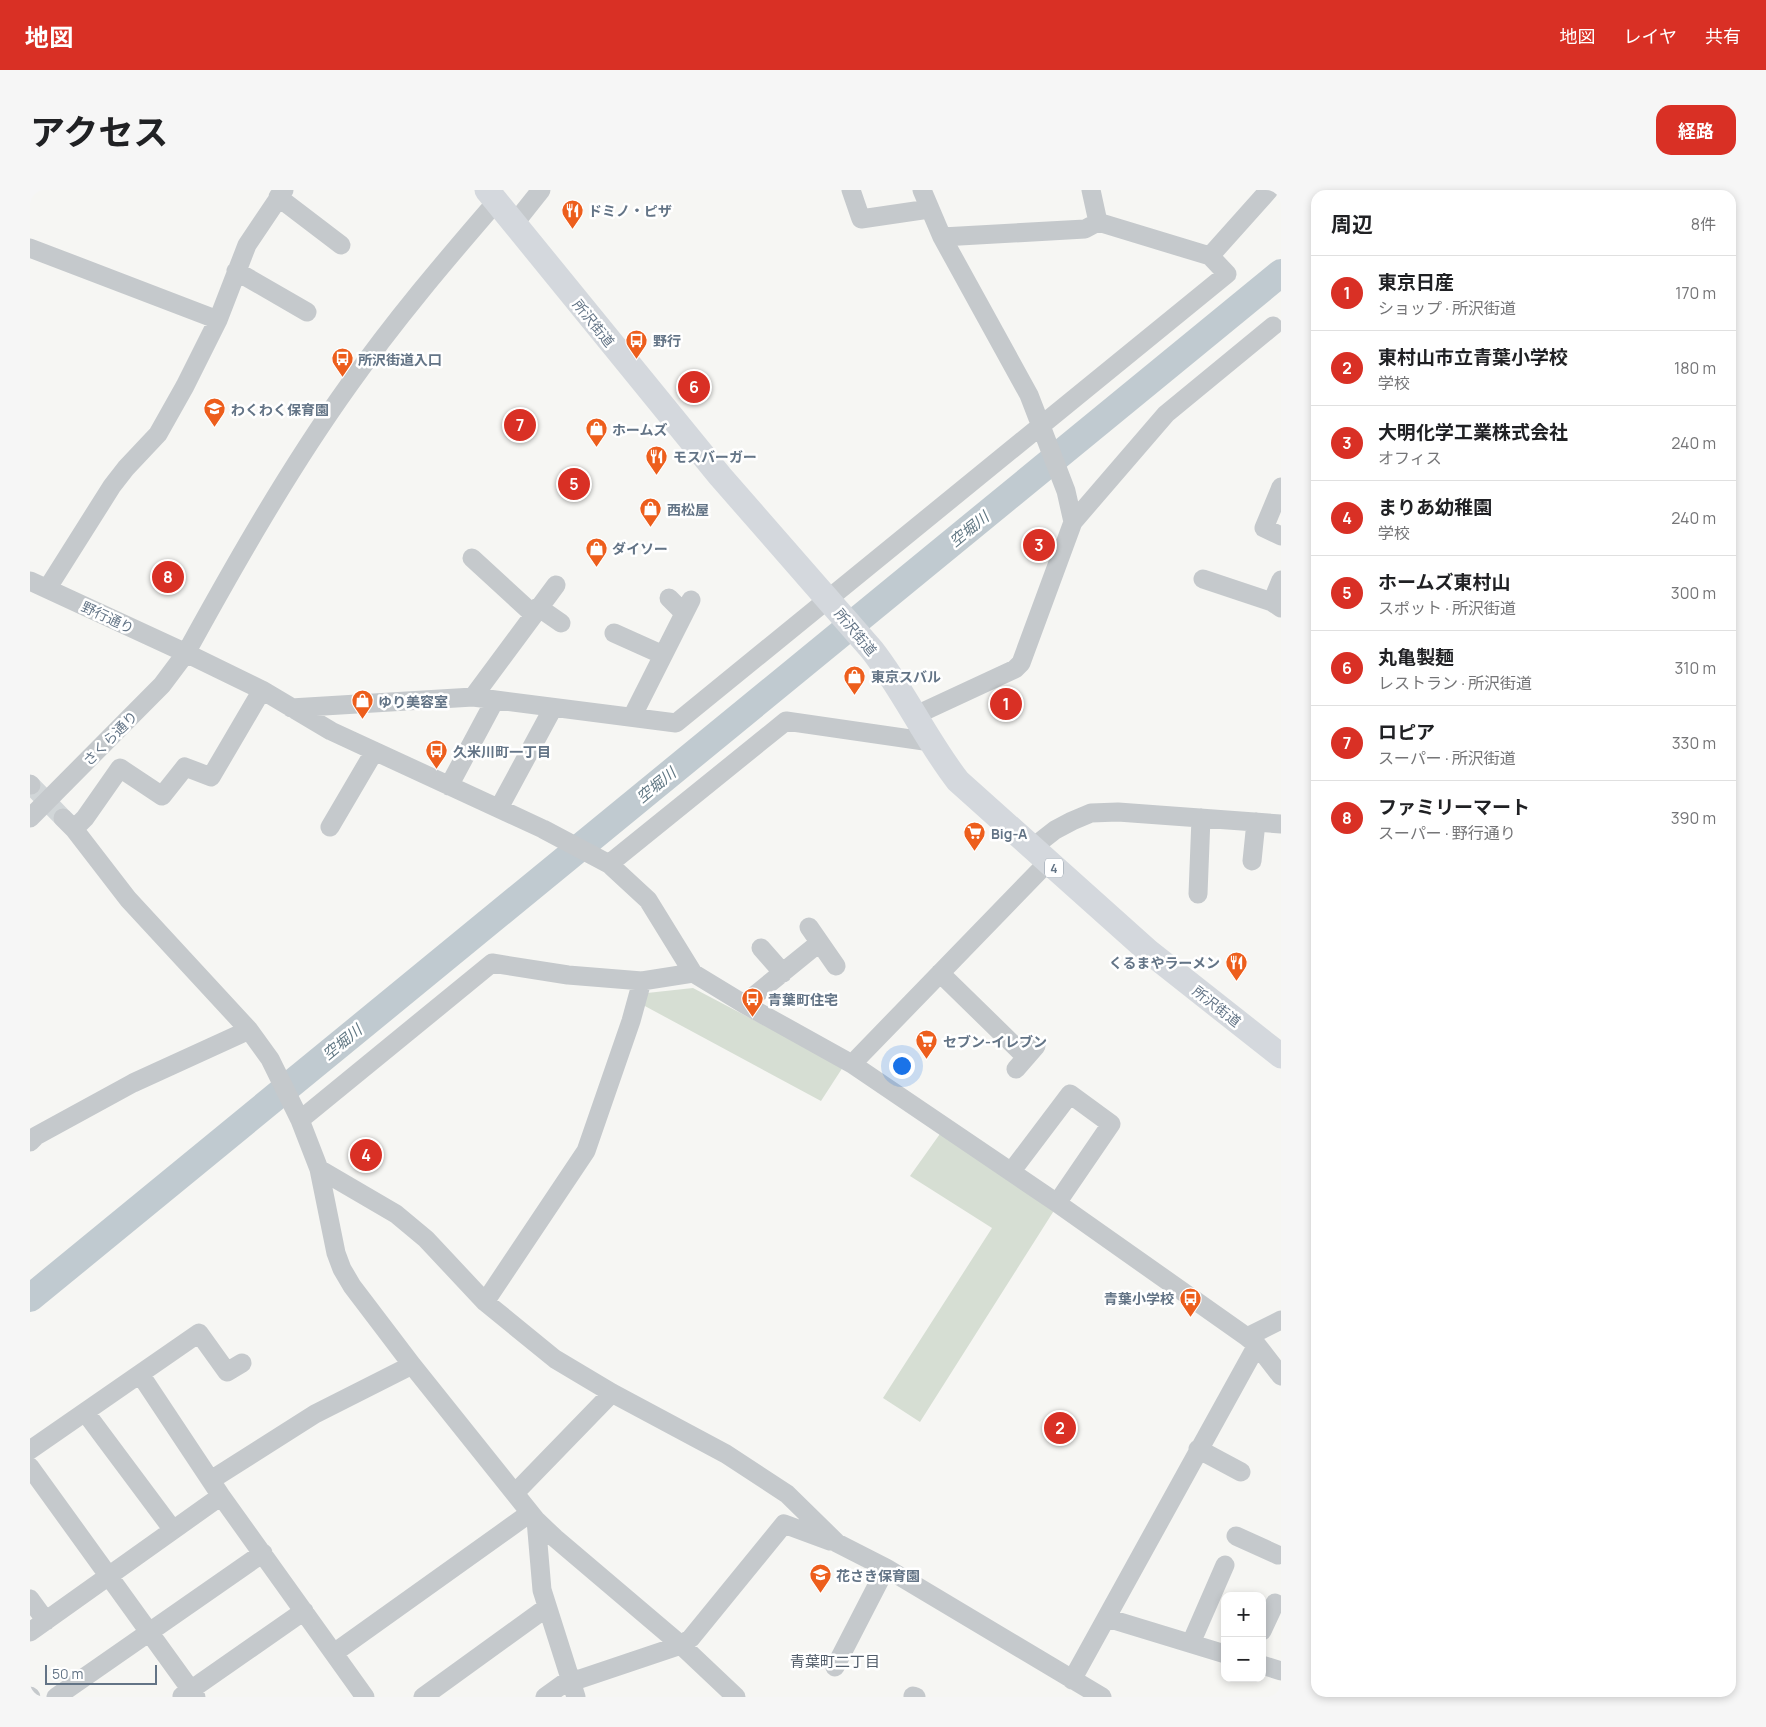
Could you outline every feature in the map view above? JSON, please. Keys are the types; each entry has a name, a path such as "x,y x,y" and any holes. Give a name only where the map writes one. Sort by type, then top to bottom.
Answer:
{"main road":[{"name":"所沢街道","path":"491,196 720,476 867,644 886,668 931,742 958,781 1148,951 1281,1056"}],"street":[{"path":"514,224 541,190"},
{"path":"851,190 861,218 929,209"},
{"path":"922,190 942,237 1029,395 1064,486 1073,522"},
{"path":"1091,190 1098,222"},
{"path":"1210,256 1269,190"},
{"path":"38,585 126,468 158,434 185,386 218,320 247,245 281,193 341,245"},
{"name":"さくら通り","path":"30,818 162,685 186,653 289,474 349,385 491,196"},
{"path":"291,708 473,697 676,724 830,601 1041,425 1227,274 1210,256 1098,222 1085,229 942,237"},
{"path":"30,248 218,320"},
{"path":"236,271 307,312"},
{"path":"916,716 1015,669 1021,663 1073,522 1166,414 1273,326"},
{"path":"1281,487 1264,528 1281,536"},
{"path":"472,558 536,611 561,623"},
{"path":"1203,579 1276,605 1281,580"},
{"name":"野行通り","path":"38,585 262,690 331,731 543,829 605,862 648,900 693,973"},
{"path":"473,697 556,585"},
{"path":"632,717 688,606 669,598"},
{"path":"614,633 663,656"},
{"path":"262,690 211,777 185,767 162,796 120,768 85,818 69,823 128,899 249,1030 270,1059 299,1118 319,1169 336,1253 342,1269 352,1286 412,1365 533,1516 555,1538 681,1645 736,1697"},
{"path":"449,786 495,700"},
{"path":"499,808 553,708"},
{"path":"605,862 786,721 931,742"},
{"path":"330,827 374,752"},
{"path":"852,1064 940,973 1040,855 1055,830 1091,813 1118,812 1281,824"},
{"path":"1198,894 1201,818"},
{"path":"1252,861 1256,822"},
{"path":"808,927 836,966"},
{"path":"744,1004 819,943"},
{"path":"762,948 783,973"},
{"path":"299,1118 492,963 568,975 642,981 693,973 744,1004 852,1064 1057,1203 1252,1341 1281,1376"},
{"path":"940,973 1026,1057"},
{"path":"485,1302 586,1151 631,1021 642,981"},
{"path":"30,1142 36,1136 133,1083 249,1030"},
{"path":"1011,1172 1070,1094 1111,1124 1057,1203"},
{"path":"319,1169 396,1214 426,1239 485,1302 555,1360 726,1454 787,1494 837,1543"},
{"path":"1072,1680 1198,1449 1252,1341 1281,1320"},
{"path":"30,1450 200,1333 227,1372 242,1363"},
{"path":"211,1480 315,1414 412,1365"},
{"path":"140,1374 222,1496 366,1697"},
{"path":"515,1494 612,1393"},
{"path":"85,1412 173,1530"},
{"path":"1198,1449 1241,1472"},
{"path":"31,1469 149,1632 189,1695 304,1611"},
{"path":"545,1697 573,1688 580,1679 681,1645 692,1638 784,1524 787,1494"},
{"path":"30,1632 222,1496"},
{"path":"533,1516 546,1608 573,1688"},
{"path":"334,1653 533,1516"},
{"path":"784,1524 837,1543 886,1568 1102,1697"},
{"path":"1236,1536 1280,1553"},
{"path":"56,1697 263,1553"},
{"path":"1191,1643 1225,1565"},
{"path":"835,1667 886,1568"},
{"path":"30,1599 46,1621"},
{"path":"1266,1622 1274,1603"},
{"path":"423,1697 546,1608"},
{"path":"1107,1618 1221,1653"},
{"path":"1266,1666 1281,1671"}],"shaded area":[{"path":"693,988 843,1067 821,1101 643,1005 647,993"},
{"path":"942,1131 1055,1209 920,1422 883,1398 992,1228 910,1176"}],"waterway":[{"name":"空堀川","path":"30,1298 1281,273"}],"tunnel":[{"path":"31,785 63,818"}],"place":[{"name":"ドミノ・ピザ","path":"572,229"},
{"name":"野行","path":"637,359"},
{"name":"所沢街道入口","path":"342,378"},
{"name":"丸亀製麺","path":"694,387"},
{"name":"ロピア","path":"520,425"},
{"name":"わくわく保育園","path":"215,428"},
{"name":"ホームズ","path":"596,448"},
{"name":"モスバーガー","path":"657,475"},
{"name":"ホームズ東村山","path":"574,484"},
{"name":"西松屋","path":"651,528"},
{"name":"大明化学工業株式会社","path":"1039,545"},
{"name":"ダイソー","path":"596,567"},
{"name":"ファミリーマート","path":"168,577"},
{"name":"東京スバル","path":"855,695"},
{"name":"東京日産","path":"1006,704"},
{"name":"ゆり美容室","path":"362,720"},
{"name":"久米川町一丁目","path":"437,770"},
{"name":"Big-A","path":"975,852"},
{"name":"くるまやラーメン","path":"1236,981"},
{"name":"青葉町住宅","path":"752,1018"},
{"name":"セブン-イレブン","path":"927,1060"},
{"name":"まりあ幼稚園","path":"366,1155"},
{"name":"青葉小学校","path":"1190,1317"},
{"name":"東村山市立青葉小学校","path":"1060,1428"},
{"name":"花さき保育園","path":"820,1594"}],"district":[{"name":"青葉町二丁目","path":"835,1661"}]}
